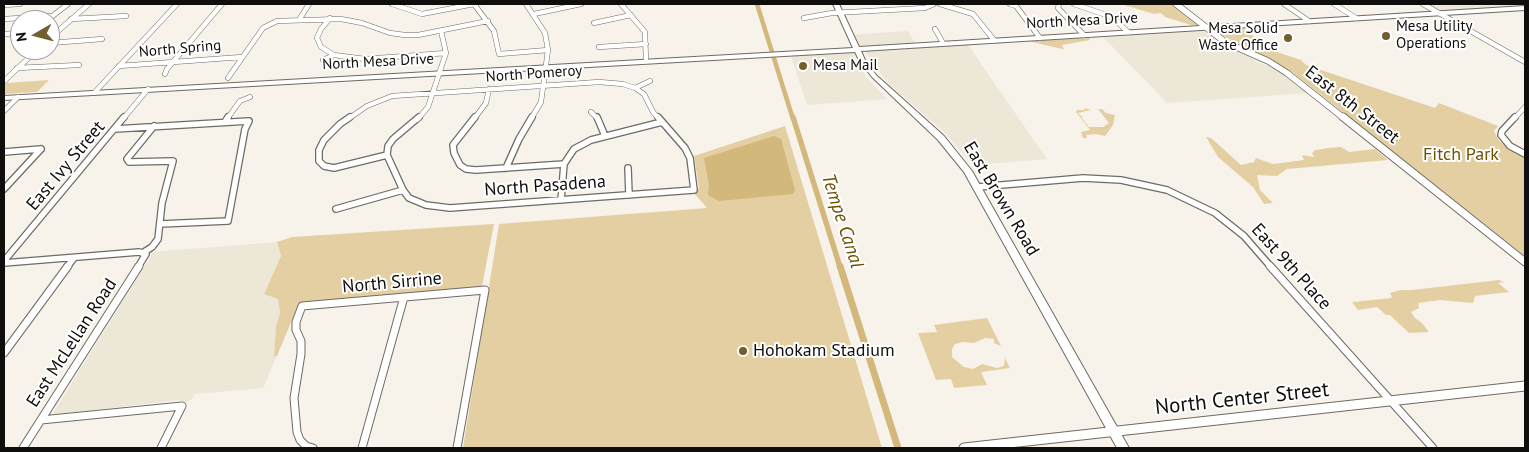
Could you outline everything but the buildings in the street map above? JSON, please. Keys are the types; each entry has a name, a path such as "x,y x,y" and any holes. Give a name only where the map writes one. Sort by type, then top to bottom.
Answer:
{"main road":[{"name":"East Brown Road","path":"836,4 866,67 882,86 949,146 978,187 1123,448"},
{"name":"North Mesa Drive","path":"4,98 546,68 1525,8"}],"street":[{"path":"4,5 20,4"},
{"path":"60,29 88,4"},
{"path":"95,92 177,4"},
{"path":"165,74 222,4"},
{"path":"299,20 309,4"},
{"path":"392,4 422,14 474,4 488,21 496,37 499,54 548,50"},
{"path":"506,168 519,139 540,102 546,68 548,50 545,33 526,4"},
{"path":"534,14 578,4"},
{"path":"621,4 645,32 646,62"},
{"path":"804,18 840,12 925,8 934,4"},
{"path":"940,4 973,14 994,40"},
{"path":"1010,4 1016,6 1040,38"},
{"path":"1059,4 1058,8 1084,35"},
{"path":"1074,4 1112,17 1128,32"},
{"name":"East 8th Street","path":"1176,4 1225,42 1268,61 1287,73 1525,262"},
{"path":"1284,4 1309,21"},
{"path":"1334,4 1356,18"},
{"path":"1424,4 1525,62"},
{"path":"594,23 632,15"},
{"path":"71,19 126,16"},
{"path":"330,18 321,29 317,38 321,47 334,55 374,59 446,53"},
{"path":"228,78 263,28 277,21 330,18 352,20 390,33 418,35 488,21"},
{"path":"935,29 943,43"},
{"path":"336,209 403,190 387,155 388,146 392,139 428,108 446,53 441,31"},
{"path":"60,42 102,39"},
{"path":"599,46 646,44"},
{"path":"323,60 334,55"},
{"name":"North Spring","path":"119,66 242,56"},
{"path":"4,80 26,60"},
{"path":"17,68 79,65"},
{"path":"635,88 650,81"},
{"name":"North Pomeroy","path":"387,155 334,168 324,166 319,161 319,150 324,140 340,124 379,100 407,94 612,82 635,88"},
{"path":"561,200 564,164 568,155 582,144 605,136 662,122 644,94 635,88"},
{"name":"East Ivy Street","path":"4,262 148,89"},
{"path":"489,89 486,103 480,113 453,145 454,154 460,165 466,169 564,164"},
{"path":"225,122 240,100 250,96"},
{"path":"4,111 18,97"},
{"path":"1525,107 1502,131 1501,135 1510,146 1525,154"},
{"path":"591,112 596,115 605,136"},
{"path":"115,129 249,121 245,129 228,222 160,224"},
{"name":"North Pasadena","path":"403,190 409,198 418,203 436,208 450,208 694,190 690,158 685,148 662,122"},
{"path":"332,123 340,124"},
{"name":"East McLellan Road","path":"23,448 146,257 145,253 156,243 162,203 173,161 129,162 127,159 154,126"},
{"path":"4,152 41,150 4,189"},
{"path":"628,168 629,195"},
{"name":"East 9th Place","path":"978,187 1083,178 1121,180 1167,190 1202,206 1230,223 1244,236 1433,448"},
{"path":"4,182 11,182"},
{"path":"4,262 145,253"},
{"path":"4,353 74,258"},
{"name":"North Sirrine","path":"313,448 306,446 300,440 297,432 294,398 301,354 301,341 296,330 296,322 302,306 485,290 458,448"},
{"path":"362,448 404,297"},
{"name":"North Center Street","path":"964,448 1525,386"},
{"path":"40,420 182,406 161,448"}],"shaded area":[{"path":"1426,4 1525,4 1525,5 1442,11"},
{"path":"908,31 916,45 856,49 850,35"},
{"path":"1204,31 1220,43 1282,73 1308,93 1167,103 1103,37"},
{"path":"968,45 1047,159 973,165 946,134 890,85 865,51"},
{"path":"851,52 866,77 887,99 807,105 791,56"},
{"path":"774,136 781,139 795,190 793,194 719,201 708,195 709,186 704,158"},
{"path":"277,242 281,256 264,294 278,299 280,313 276,326 274,356 277,356 263,388 195,394 187,402 178,400 54,415 53,413 151,256 151,252"}],"green space":[{"path":"1121,4 1176,4 1202,25 1191,25 1165,17 1161,13 1154,14"},
{"name":"Fitch Park","path":"1243,28 1271,50 1301,60 1306,65 1435,108 1439,103 1498,126 1494,131 1499,141 1512,151 1525,156 1525,256 1292,72 1218,33 1218,30"},
{"path":"1089,38 1090,40 1062,45 1064,49 1028,41"},
{"path":"49,80 37,92 4,94 4,85 6,83"},
{"path":"1084,108 1091,110 1078,113 1084,116 1081,117 1089,127 1103,127 1109,123 1098,109 1115,115 1113,125 1105,136 1096,134 1086,135 1087,138 1083,138 1081,132 1090,130 1076,112 1077,110 1085,110"},
{"path":"785,126 882,448 463,448 499,224 707,208 694,193 699,188 694,156"},
{"path":"1206,137 1211,138 1241,165 1254,162 1256,158 1273,164 1304,160 1302,155 1314,157 1312,153 1315,150 1341,147 1349,152 1375,149 1388,160 1287,169 1277,176 1257,175 1260,190 1273,203 1264,204 1253,187 1218,157"},
{"path":"494,224 482,286 302,305 297,308 277,356 274,356 276,326 280,313 278,299 264,294 281,256 277,242 292,237"},
{"path":"1499,280 1504,282 1498,283 1509,292 1475,296 1473,303 1440,300 1418,303 1419,308 1411,312 1429,332 1409,333 1390,315 1386,315 1377,307 1358,310 1352,302 1392,298 1390,293 1401,290"},
{"path":"987,318 1001,346 994,343 994,339 985,338 974,343 963,342 955,344 952,349 952,357 964,367 973,369 982,364 997,368 1004,366 1005,358 1010,368 981,372 987,385 954,388 951,379 936,380 918,333 937,332 934,325"}],"waterway":[{"name":"Tempe Canal","path":"757,4 793,119"},
{"name":"Tempe Canal","path":"793,117 840,267"},
{"name":"Tempe Canal","path":"840,266 898,448"}],"place":[{"name":"Mesa Utility Operations","path":"1386,36"},
{"name":"Mesa Solid Waste Office","path":"1288,38"},
{"name":"Mesa Mail","path":"803,66"},
{"name":"Hohokam Stadium","path":"743,351"}]}
